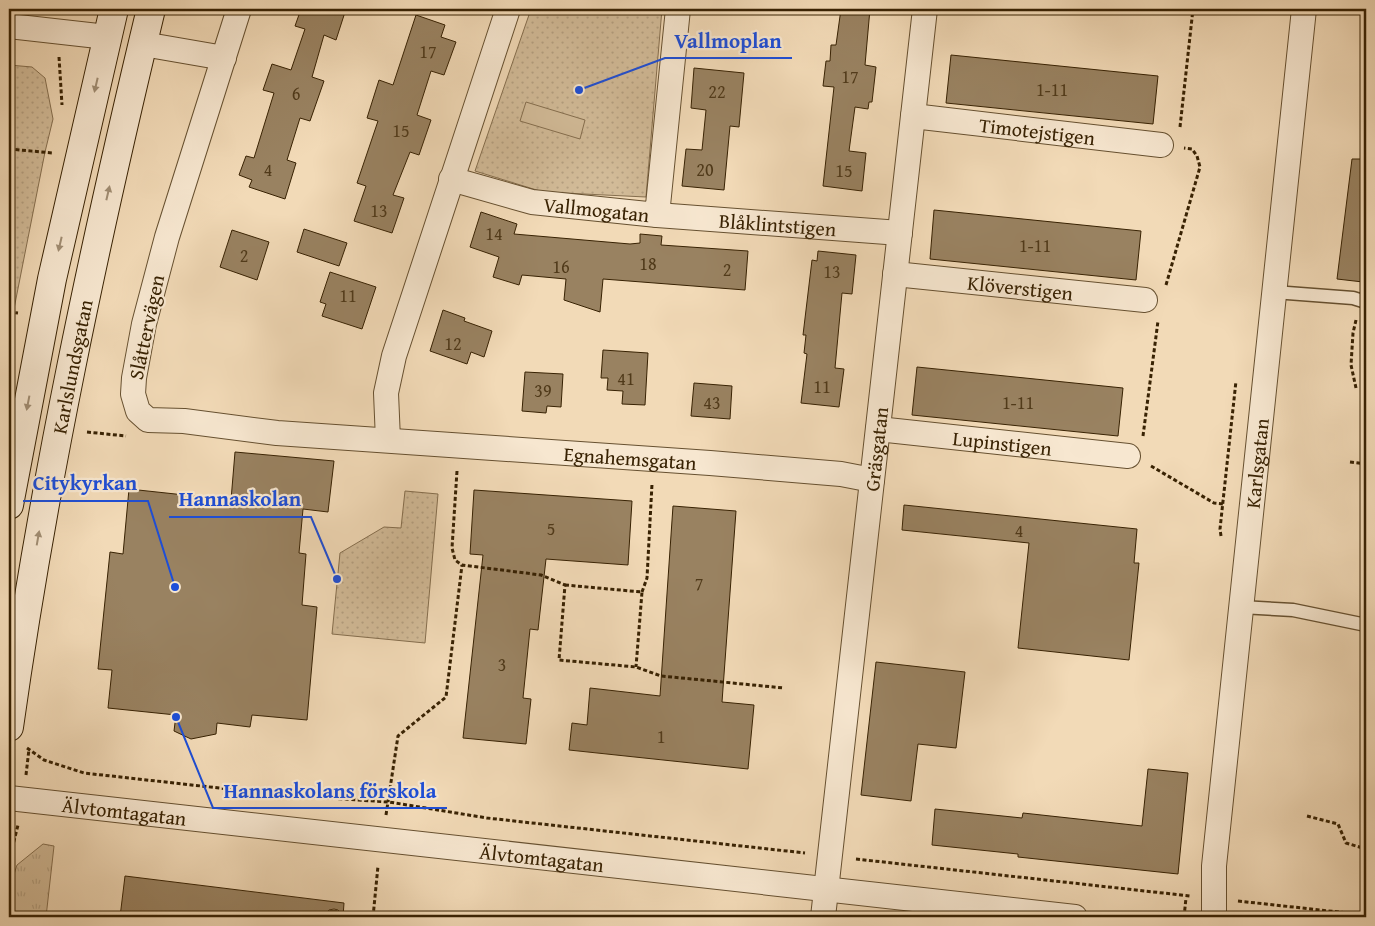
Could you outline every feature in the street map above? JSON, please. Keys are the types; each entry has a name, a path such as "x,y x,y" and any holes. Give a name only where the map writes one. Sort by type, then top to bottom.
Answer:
{"main road":[{"name":"Karlslundsgatan","path":"9,505 52,279 114,9"},
{"name":"Karlslundsgatan","path":"15,738 24,621 58,426 104,210 151,9"},
{"path":"107,38 143,44"}],"street":[{"name":"Slåttervägen","path":"145,418 138,411 134,394 134,378 144,324 167,237 239,9"},
{"path":"145,418 148,420 184,422 277,433 388,440 386,392 394,356 508,9"},
{"name":"Vallmogatan","path":"452,179 532,202 656,215 678,9"},
{"name":"Gräsgatan","path":"823,917 925,9"},
{"name":"Karlsgatan","path":"1214,917 1214,866 1304,9"},
{"path":"9,26 107,38"},
{"path":"143,44 224,58"},
{"name":"Timotejstigen","path":"913,116 1170,146"},
{"name":"Blåklintstigen","path":"656,215 900,233"},
{"name":"Klöverstigen","path":"895,274 1153,301"},
{"name":"Lupinstigen","path":"878,429 1134,458"},
{"name":"Egnahemsgatan","path":"388,440 841,474 872,480"},
{"name":"Älvtomtagatan","path":"9,798 1075,917"}],"lane":[{"path":"1274,292 1353,298 1363,301"},
{"path":"1241,607 1293,610 1366,625"}],"path":[{"path":"1193,9 1170,146 1192,149 1198,156 1200,167 1153,301 1134,458 1214,503 1223,504"},
{"path":"9,148 58,154"},
{"path":"1356,388 1351,364 1353,333 1363,301"},
{"path":"84,432 130,436 145,418"},
{"path":"459,445 452,548 455,560 462,565 541,575 565,585 642,592"},
{"path":"636,667 642,592 647,578 656,459"},
{"path":"1350,462 1366,464"},
{"path":"389,802 398,736 446,697 462,565"},
{"path":"565,585 559,660 636,667 661,676 784,688"},
{"path":"15,738 44,760 84,773 282,795 389,802 487,818 1186,895 1184,917"},
{"path":"1307,816 1338,824 1346,843 1366,850"},
{"path":"1234,901 1366,915"}],"green space":[{"path":"531,9 662,9 646,197 543,192 475,171"},
{"path":"9,65 32,67 45,78 53,119 9,334"},
{"path":"526,102 585,120 580,139 520,121"},
{"path":"405,491 438,494 425,643 332,634 340,553 384,527 401,528"},
{"path":"43,844 54,846 46,917 9,917 9,890 17,865"}],"building":[{"path":"301,9 346,9 336,40 324,35 312,77 324,81 310,121 300,118 287,160 296,163 285,199 249,187 252,180 239,175 246,156 254,158 274,93 263,90 272,64 291,70 305,29 295,26"},
{"path":"841,9 870,9 865,65 876,67 872,102 869,102 868,109 855,107 849,151 866,153 862,191 823,186 834,87 823,86 826,61 830,61 831,45 836,45"},
{"path":"416,15 445,25 441,37 456,42 444,75 431,71 417,115 431,120 419,155 410,152 393,195 404,198 392,233 354,221 366,186 357,183 378,121 367,118 379,80 393,85"},
{"path":"951,55 1158,76 1153,124 946,103"},
{"path":"694,68 744,73 739,127 730,126 724,190 682,186 686,149 702,150 706,110 691,108"},
{"path":"1352,159 1366,159 1366,253 1363,282 1337,279"},
{"path":"934,210 1141,231 1136,280 930,259"},
{"path":"481,212 517,224 514,234 630,244 640,243 640,234 662,236 661,245 748,251 745,290 603,279 600,312 564,300 566,279 522,275 519,285 493,277 499,257 470,247"},
{"path":"304,229 347,243 339,266 297,252"},
{"path":"232,230 269,242 257,280 220,267"},
{"path":"818,251 856,255 852,294 842,293 835,368 844,369 839,407 801,403 807,354 804,353 806,335 803,335 812,260 817,261"},
{"path":"330,272 376,287 362,329 322,316 326,304 320,302"},
{"path":"443,310 465,318 464,321 492,331 484,357 471,352 467,364 430,351"},
{"path":"603,350 648,353 645,405 622,404 623,391 607,390 608,378 601,378"},
{"path":"917,367 1123,388 1118,436 912,415"},
{"path":"525,372 563,374 561,407 547,406 546,413 522,411"},
{"path":"694,383 732,386 730,419 691,416"},
{"path":"235,452 334,461 328,512 303,509 299,553 306,554 302,605 317,607 307,720 252,715 250,727 217,723 216,734 191,739 174,731 176,715 108,708 112,670 98,669 110,552 123,554 129,489 231,500"},
{"path":"474,490 632,501 628,565 546,559 538,630 530,629 523,698 531,699 526,744 463,738 483,555 470,554"},
{"path":"904,505 1137,529 1134,563 1139,563 1129,660 1018,648 1029,543 902,530"},
{"path":"673,506 736,511 722,702 754,705 748,769 569,750 572,723 587,725 590,688 660,696"},
{"path":"876,662 965,672 956,748 918,744 911,801 861,795"},
{"path":"1148,769 1188,773 1178,874 1018,857 1018,854 932,845 935,809 1022,818 1023,813 1142,826"},
{"path":"125,876 344,903 343,917 338,910 334,909 329,910 325,917 120,917"}],"place":[{"name":"Vallmoplan","path":"579,90"},
{"name":"Hannaskolan","path":"337,579"},
{"name":"Citykyrkan","path":"175,587"},
{"name":"Hannaskolans förskola","path":"176,717"}]}
